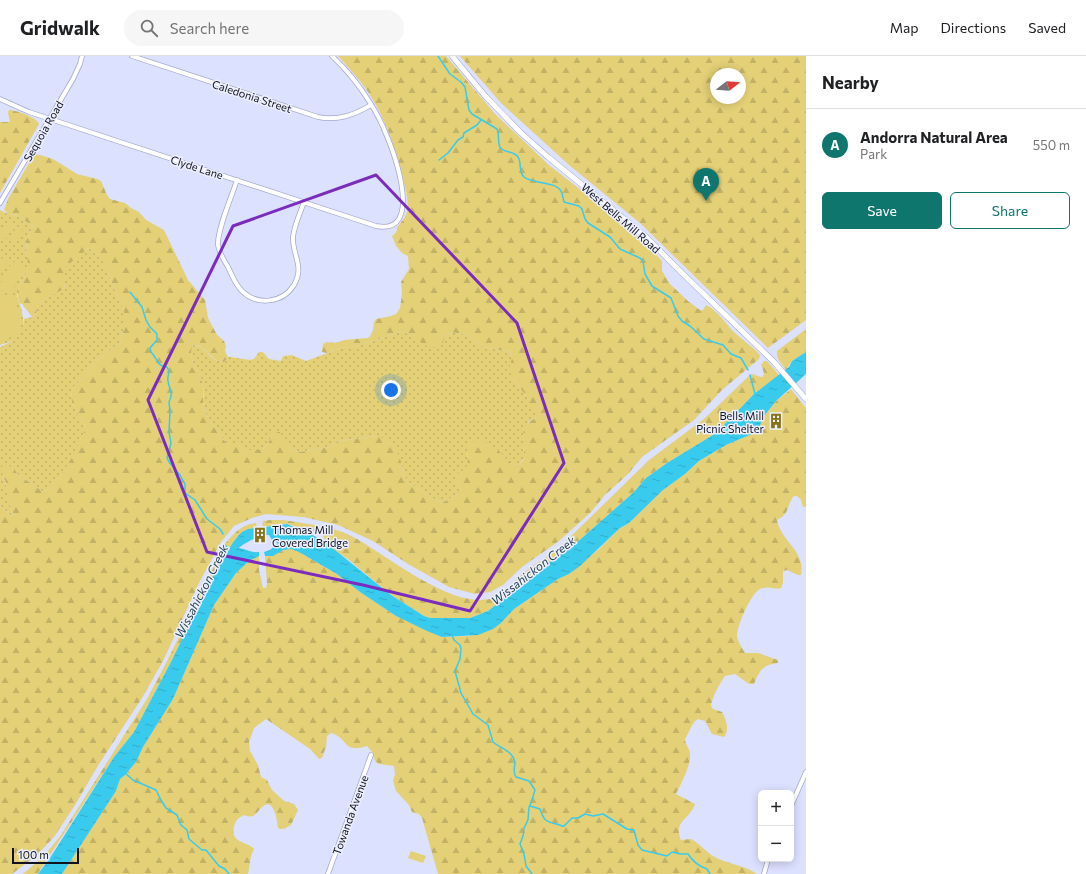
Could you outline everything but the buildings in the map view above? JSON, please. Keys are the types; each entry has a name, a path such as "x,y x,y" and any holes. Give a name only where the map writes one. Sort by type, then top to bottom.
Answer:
{"street":[{"name":"Sequoia Road","path":"0,203 76,74 82,56"},
{"name":"Caledonia Street","path":"132,56 318,117 346,117 360,112 371,105"},
{"path":"332,56 355,81 371,105"},
{"name":"West Bells Mill Road","path":"452,56 490,102 521,133 548,157 645,236 680,272 778,366 806,400"},
{"name":"Clyde Lane","path":"0,99 24,110 50,119 380,227 387,227 400,218 403,209 400,180 390,143 381,122 371,105"},
{"path":"237,180 219,236 218,244 220,252 237,284 252,298 269,301 277,299 291,289 298,275 298,262 293,236 304,202"},
{"name":"Towanda Avenue","path":"328,874 371,755"},
{"path":"794,799 806,772"},
{"path":"801,784 806,786"},
{"path":"764,874 767,862"}],"highlighted area":[{"path":"376,175 517,323 564,463 470,611 363,585 207,552 148,400 233,226"}],"green space":[{"path":"338,56 446,56 496,115 550,166 607,210 651,248 662,261 662,271 670,284 700,310 703,310 706,305 715,311 736,334 760,355 759,359 722,390 694,420 642,457 628,474 605,495 591,512 559,541 522,567 503,585 490,592 475,594 449,587 408,564 373,541 338,525 303,517 266,514 234,526 221,542 199,583 163,661 142,698 54,837 37,855 12,874 0,874 0,505 11,516 13,515 7,494 6,483 1,470 3,463 6,463 15,470 18,475 43,492 50,488 63,473 86,427 72,404 71,390 98,360 120,342 124,328 124,311 105,265 89,248 65,267 64,288 38,304 36,314 32,317 22,304 19,303 17,291 28,270 26,241 33,226 18,216 8,214 4,210 8,199 35,154 53,159 77,174 101,181 110,199 125,203 139,212 146,220 164,230 188,280 205,300 208,318 217,335 224,341 226,346 225,351 228,357 224,362 216,360 200,346 196,345 193,345 191,356 202,381 204,408 206,414 228,445 239,445 244,450 262,450 269,442 274,432 280,432 288,447 300,452 329,447 339,441 376,436 386,439 393,446 399,456 403,473 408,482 442,503 458,494 460,488 457,483 456,475 460,471 465,470 467,467 467,452 470,444 478,441 486,442 498,450 512,464 518,465 523,460 523,438 525,428 528,423 536,417 531,404 509,370 512,358 510,352 483,347 467,335 451,332 445,337 440,349 428,347 403,331 357,346 341,348 327,353 322,352 323,344 327,342 336,343 344,340 368,338 373,330 376,319 396,314 400,308 402,293 401,282 409,269 408,256 402,253 396,246 392,236 396,233 398,226 405,217 408,203 403,178 393,143 384,120 366,89"},
{"path":"460,56 806,56 806,320 768,348 640,223 569,165 501,103"},
{"path":"9,110 16,111 35,119 39,124 0,193 0,122 10,122 8,113"},
{"path":"0,210 8,214 18,216 33,226 26,241 28,270 17,291 24,326 24,319 32,317 36,314 38,304 64,288 65,267 89,248 105,264 124,311 124,328 120,342 98,360 71,390 72,404 86,427 75,453 63,473 50,488 43,492 18,475 15,470 3,476 13,515 11,516 0,505 0,347 13,341 0,345"},
{"path":"8,221 14,225 6,239 0,235"},
{"path":"17,226 23,230 15,244 9,240"},
{"path":"0,257 8,262 0,276"},
{"path":"16,261 23,265 24,269 9,294 0,290 0,287 8,269 13,262"},
{"path":"0,294 3,296 13,295 19,312 21,333 0,341"},
{"path":"806,329 806,352 792,361 786,370 778,359 777,351"},
{"path":"403,331 414,338 445,337 451,332 467,335 483,347 510,352 512,358 513,378 534,408 536,417 528,422 523,450 524,457 518,465 508,462 500,452 467,453 468,465 457,483 460,488 458,494 442,503 408,482 403,473 402,465 376,436 339,441 329,447 300,452 288,447 271,436 269,442 262,450 244,450 239,445 228,445 206,414 204,408 204,390 202,381 191,356 193,345 200,346 215,360 224,362 228,357 250,360 254,359 259,352 264,353 269,359 281,361 283,356 292,355 306,361 341,348 357,346"},
{"path":"764,361 767,361 779,375 754,394 713,435 667,463 646,478 634,492 574,545 533,574 488,611 470,618 430,618 424,616 391,595 349,560 327,545 321,531 321,528 323,527 351,536 422,580 460,597 477,600 493,598 502,593 522,574 561,546 649,460 704,419 751,374 763,377 764,373 761,365"},
{"path":"791,389 806,408 806,507 803,507 801,500 797,496 794,496 784,515 777,520 779,528 800,559 802,567 801,575 787,570 783,571 783,583 781,588 766,587 756,592 745,610 739,625 737,636 745,653 758,653 778,660 778,663 768,665 762,669 754,684 749,684 735,674 725,676 715,694 711,706 713,709 722,712 727,724 726,734 724,737 712,734 705,721 698,719 696,720 685,739 690,752 690,758 676,794 695,804 679,828 681,840 691,839 713,856 757,874 438,874 422,818 419,814 412,812 409,805 396,791 393,781 395,774 394,766 379,764 375,761 373,753 367,746 359,748 349,747 341,738 331,733 327,736 326,747 322,758 319,759 310,749 266,719 254,728 249,742 250,751 258,765 261,777 267,780 272,790 284,801 294,804 298,810 291,825 284,829 278,828 275,813 272,807 267,804 253,816 244,815 237,820 233,832 235,836 237,839 254,849 251,856 248,874 62,874 116,791 120,779 136,762 143,747 173,699 214,605 236,573 249,561 259,556 259,570 263,588 266,588 265,556 291,549 337,574 360,592 396,616 442,637 469,636 501,623 514,609 558,579 569,574 600,548 620,528 629,523 663,490 685,474 699,461 726,445 758,430 764,416 776,401"},
{"path":"283,520 315,525 317,530 305,531 286,524 262,527 263,521"},
{"path":"256,523 257,528 248,529 238,536 224,557 134,732 114,757 38,874 23,874 44,856 61,835 147,699 225,544 242,527"},
{"path":"411,851 426,856 423,863 408,858"}],"water":[{"path":"806,352 806,374 776,401 764,416 758,430 726,445 699,461 685,474 663,490 629,523 620,528 580,566 514,609 493,629 478,635 442,637 427,631 396,616 360,592 337,574 291,549 283,550 273,556 265,556 264,552 270,550 278,543 272,540 269,535 258,537 241,546 239,548 259,552 259,556 249,561 236,573 214,605 173,699 143,747 136,762 120,779 116,791 62,874 38,874 50,858 114,757 134,732 172,660 212,578 232,544 242,532 248,529 287,524 309,533 325,542 391,595 424,616 430,618 470,618 488,611 533,574 574,545 634,492 646,478 667,463 713,435 754,394 789,367 792,361"}],"waterway":[{"path":"438,56 450,74 465,87 469,110 472,114 497,129 500,147 504,151 514,153 518,157 522,175 532,181 549,184 558,188 562,192 564,202 579,206 582,209 588,223 610,237 620,249 640,258 643,261 645,274 652,286 671,298 678,316 682,321 704,339 723,345 731,354 741,358 748,370"},
{"path":"439,160 448,153 458,140 463,137 464,133 477,125 481,120"},
{"path":"130,292 142,307 150,327 157,334 157,340 150,348 151,352 159,364 167,367 169,371 168,380 171,393 169,402 169,432 171,443 167,458 185,484 185,493 195,500 207,519 220,529 223,534"},
{"path":"750,375 755,394"},
{"name":"Wissahickon Creek","path":"225,545 229,550"},
{"path":"452,635 454,640 460,645 461,649 460,659 455,671 461,693 473,714 488,725 493,742 509,752 514,758 514,771 516,777 529,781 535,790 529,807 528,820 524,828 520,844 524,854 526,866 532,874"},
{"path":"125,773 133,780 156,790 166,808 177,815 181,825 187,830 189,839 202,850 206,850 219,866 225,869 229,874"},
{"path":"530,806 540,809 545,820 562,826 564,826 572,818 578,818 585,814 593,816 603,814 627,829 634,830 638,845 642,850 667,856 672,852 688,854 701,867 707,869 710,874"}],"place":[{"name":"Andorra Natural Area","path":"706,201"},
{"name":"Bells Mill Picnic Shelter","path":"776,421"},
{"name":"Thomas Mill Covered Bridge","path":"260,535"}]}
